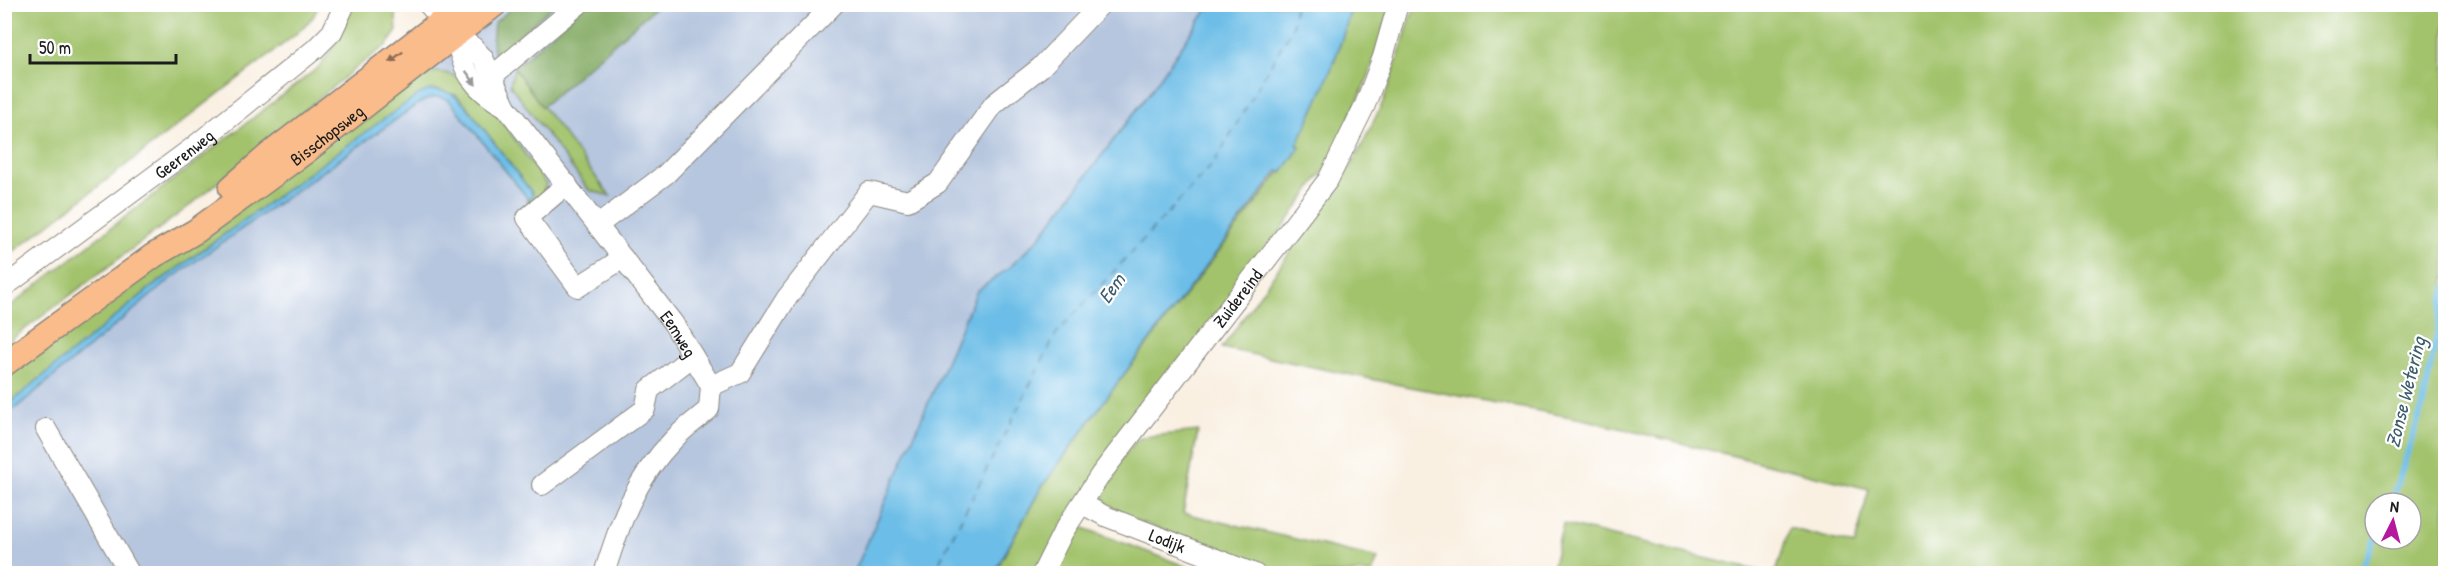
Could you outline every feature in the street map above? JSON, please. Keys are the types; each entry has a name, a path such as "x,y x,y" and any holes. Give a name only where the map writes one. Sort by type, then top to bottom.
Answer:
{"main road":[{"name":"Bisschopsweg","path":"4,364 153,256 190,221 269,155 464,4"},
{"name":"Bisschopsweg","path":"442,21 495,4"}],"street":[{"name":"Geerenweg","path":"4,287 192,148 315,49 332,32 345,4"},
{"path":"491,77 579,4"},
{"path":"597,225 666,174 834,4"},
{"path":"604,573 622,517 646,474 674,438 710,409 711,386 740,373 786,299 869,192 908,201 938,183 994,104 1041,67 1101,4"},
{"name":"Zuidereind","path":"1042,573 1063,532 1101,474 1328,180 1365,105 1383,57 1398,4"},
{"name":"Eemweg","path":"442,21 483,58 506,107 672,323 711,386"},
{"name":"Eemweg","path":"442,21 462,66 474,83 486,97 506,107"},
{"path":"567,184 527,218 578,287 623,258"},
{"path":"542,485 645,409 649,390 693,356"},
{"path":"46,429 130,573"},
{"name":"Lodijk","path":"1082,504 1105,516 1255,573"}],"shaded area":[{"path":"510,5 1217,5 865,573 5,574 5,397"}],"green space":[{"path":"5,4 319,5 313,17 295,35 5,258"},
{"path":"395,4 397,31 387,45 357,67 192,204 5,344 5,310 320,66 330,52 352,5"},
{"path":"516,4 554,5 495,57 492,43 494,23"},
{"path":"584,5 658,5 542,107 514,68"},
{"path":"1352,5 1391,5 1370,73 1330,162 1034,573 994,574 1041,488 1116,385 1300,146 1296,144 1328,76"},
{"path":"1415,5 2445,5 2445,573 1776,573 1789,528 1855,545 1869,489 1587,420 1400,385 1222,348 1353,163 1384,100"},
{"path":"514,68 610,196 589,190 510,85"},
{"path":"437,72 453,75 465,81 489,105 546,184 541,199 530,206 527,199 529,200 533,194 467,107 456,95 437,90 213,242 149,289 5,408 4,377 415,77"},
{"path":"1198,431 1183,513 1378,558 1372,573 1279,573 1110,511 1103,493 1106,483 1117,464 1137,440 1143,437"},
{"path":"1563,524 1767,573 1551,573"},
{"path":"1081,527 1204,573 1054,573"}],"water":[{"name":"Eem","path":"1210,5 1352,5 1329,76 1297,144 1300,147 1282,173 1278,171 1041,488 994,573 854,573 977,291 1010,267 1039,238 1150,92"},
{"path":"430,90 451,94 467,107 533,194 529,200 449,100 437,97 426,100 172,278 5,417 5,407 149,289 385,118 420,94"}],"waterway":[{"name":"Zonse Wetering","path":"2395,491 2423,405 2446,288"},
{"name":"Zonse Wetering","path":"2359,574 2370,551"}],"ferry route":[{"path":"933,574 1056,334 1214,163 1292,28 1295,4"}]}
